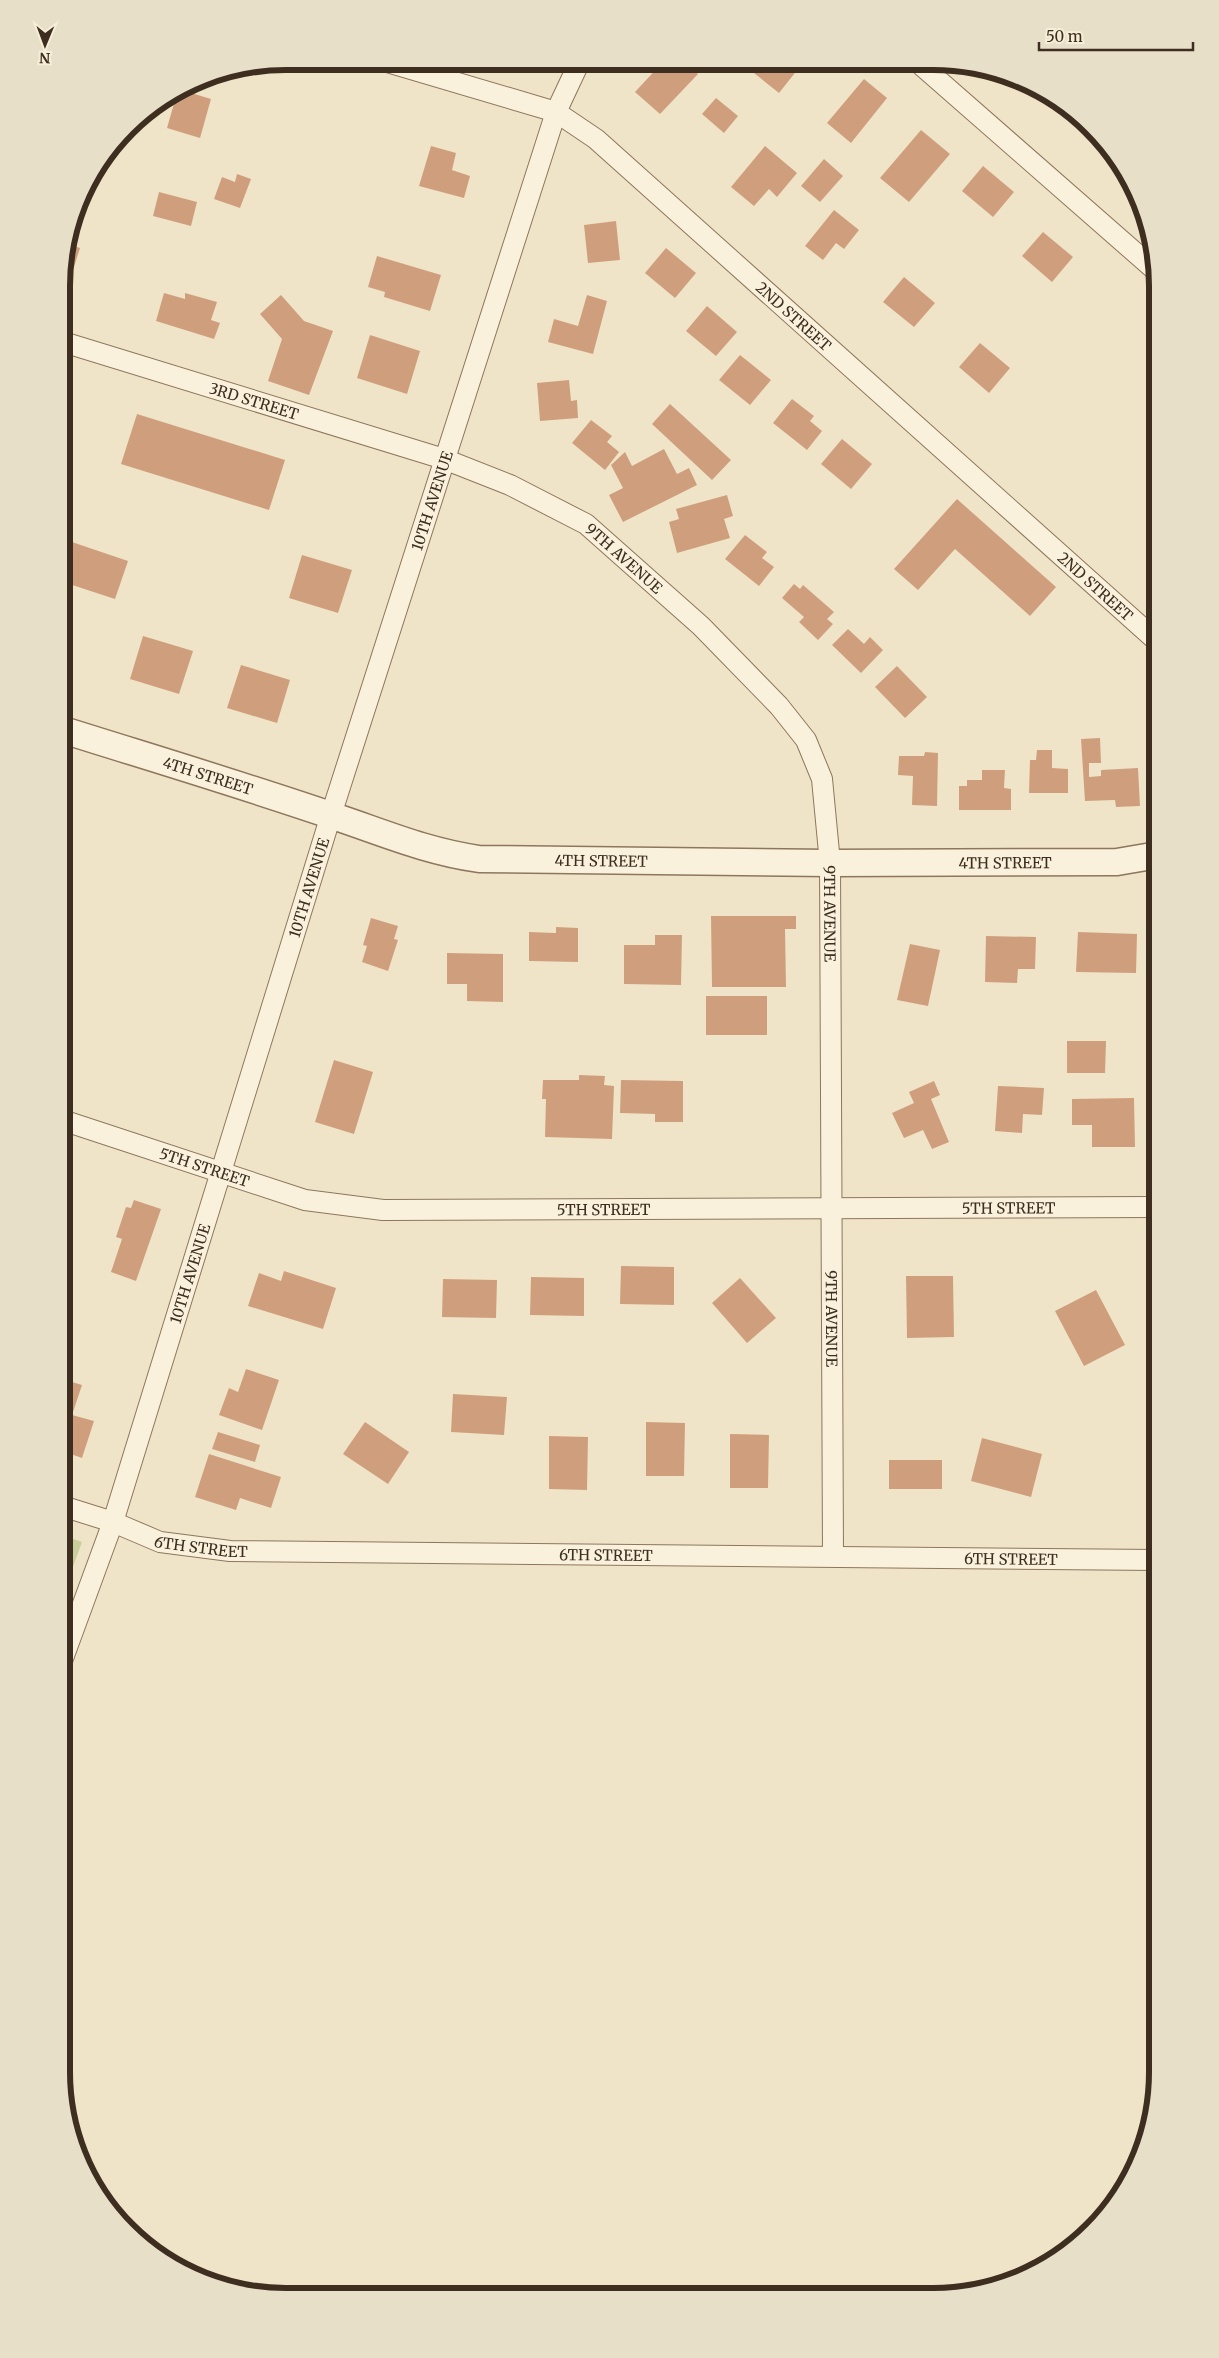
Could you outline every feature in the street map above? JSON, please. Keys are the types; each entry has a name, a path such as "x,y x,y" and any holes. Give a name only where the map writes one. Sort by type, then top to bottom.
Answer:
{"street":[{"name":"2ND STREET","path":"414,70 556,112 596,138 1149,634"},
{"name":"10TH AVENUE","path":"70,1639 113,1522 219,1172 444,459 556,112 576,70"},
{"path":"927,70 1148,264"},
{"name":"3RD STREET","path":"70,344 444,459"},
{"name":"9TH AVENUE","path":"444,459 510,485 586,524 701,626 772,699 806,740 822,779 830,863 833,1555"},
{"name":"4TH STREET","path":"70,732 331,815 416,847 449,855 479,859 830,863 1117,862 1149,856"},
{"name":"5TH STREET","path":"70,1123 306,1200 383,1210 832,1210 1149,1207"},
{"name":"6TH STREET","path":"70,1509 113,1522 160,1542 230,1551 833,1555 1149,1560"}],"green space":[{"path":"70,1538 82,1542 70,1575"}],"building":[{"path":"655,70 694,70 698,74 660,114 635,92"},
{"path":"756,70 797,70 779,93 754,73"},
{"path":"864,79 887,98 851,143 827,123"},
{"path":"189,92 211,99 200,138 167,128 175,101"},
{"path":"716,98 738,116 724,133 702,114"},
{"path":"921,130 950,154 909,202 880,178"},
{"path":"431,146 456,153 452,170 470,176 464,198 419,186"},
{"path":"765,146 797,173 777,197 769,189 754,206 731,187"},
{"path":"824,159 843,176 820,202 801,186"},
{"path":"983,166 1014,192 993,217 962,191"},
{"path":"237,174 251,179 240,208 214,199 222,177 235,182"},
{"path":"94,186 89,204 86,203"},
{"path":"159,192 197,202 191,226 153,216"},
{"path":"834,210 859,230 844,249 836,243 823,260 805,246"},
{"path":"616,221 620,260 588,263 584,225"},
{"path":"1043,232 1073,257 1052,282 1022,256"},
{"path":"74,246 80,248 70,279"},
{"path":"666,248 696,273 675,298 645,273"},
{"path":"377,256 441,275 430,311 384,297 385,292 368,287"},
{"path":"904,277 935,303 914,327 883,302"},
{"path":"164,293 185,299 185,293 217,302 211,320 220,323 214,339 156,321"},
{"path":"281,295 304,321 333,331 309,395 268,381 282,339 260,314"},
{"path":"587,295 607,301 593,354 548,342 554,319 578,326"},
{"path":"707,306 737,332 716,356 686,331"},
{"path":"370,335 420,351 407,394 357,378"},
{"path":"980,343 1010,368 989,393 959,367"},
{"path":"740,355 771,380 750,405 719,380"},
{"path":"569,380 571,401 577,400 578,418 540,421 537,383"},
{"path":"792,399 814,416 810,421 822,431 807,450 773,423"},
{"path":"670,404 731,460 712,480 652,424"},
{"path":"137,414 285,460 269,510 121,464"},
{"path":"591,420 612,436 607,442 619,452 605,470 572,443"},
{"path":"842,439 872,464 851,489 821,464"},
{"path":"664,449 677,474 689,468 697,485 623,522 609,495 623,488 611,465 625,452 632,466"},
{"path":"727,495 733,516 724,519 730,538 677,553 669,522 679,519 676,509"},
{"path":"957,499 1056,587 1030,616 955,549 918,590 894,569"},
{"path":"745,535 767,552 762,558 774,567 759,586 725,559"},
{"path":"70,541 128,561 115,599 70,584"},
{"path":"302,555 352,570 338,613 289,598"},
{"path":"794,584 800,589 803,585 834,612 827,619 833,624 818,640 799,622 804,617 782,598"},
{"path":"848,629 864,644 870,637 883,650 861,673 832,645"},
{"path":"143,636 193,651 179,694 130,679"},
{"path":"241,665 290,680 277,723 227,708"},
{"path":"897,666 927,697 905,718 875,687"},
{"path":"1100,738 1101,763 1089,763 1089,777 1101,776 1101,770 1138,768 1140,806 1116,807 1115,800 1085,801 1081,739"},
{"path":"1037,750 1052,750 1052,768 1068,769 1068,793 1029,793 1030,760 1036,760"},
{"path":"925,752 938,753 937,806 912,805 913,776 898,775 899,756 924,756"},
{"path":"982,770 1005,770 1004,788 1011,789 1011,810 959,810 959,786 967,786 967,780 982,780"},
{"path":"711,916 796,916 796,929 785,929 786,987 712,987"},
{"path":"371,918 398,926 394,939 398,940 388,971 362,962 367,946 363,945"},
{"path":"556,927 578,928 578,962 529,961 529,932 556,933"},
{"path":"1078,932 1137,934 1136,973 1076,972"},
{"path":"655,935 682,935 681,985 624,984 624,945 655,945"},
{"path":"986,936 1036,937 1035,969 1018,969 1017,983 985,982"},
{"path":"910,944 940,950 928,1006 897,1000"},
{"path":"447,953 503,954 503,1002 467,1001 467,984 447,984"},
{"path":"706,996 767,996 767,1035 706,1035"},
{"path":"1067,1041 1106,1041 1105,1073 1067,1073"},
{"path":"334,1060 373,1072 354,1134 315,1122"},
{"path":"579,1075 605,1076 604,1085 614,1086 612,1139 545,1137 546,1099 542,1099 543,1080 579,1080"},
{"path":"621,1080 683,1081 683,1122 655,1122 655,1114 620,1113"},
{"path":"934,1081 940,1095 931,1099 949,1142 932,1149 923,1130 904,1138 892,1113 914,1103 909,1092"},
{"path":"998,1086 1044,1088 1042,1115 1023,1114 1022,1133 995,1131"},
{"path":"1134,1098 1135,1147 1092,1147 1092,1125 1072,1125 1072,1099"},
{"path":"134,1200 161,1209 136,1281 111,1272 122,1239 116,1237 126,1207 131,1208"},
{"path":"621,1266 674,1267 674,1305 620,1304"},
{"path":"284,1271 336,1288 323,1329 248,1306 259,1273 281,1281"},
{"path":"906,1276 953,1276 954,1337 907,1338"},
{"path":"531,1277 584,1278 584,1316 530,1315"},
{"path":"740,1278 776,1318 747,1343 712,1303"},
{"path":"443,1279 497,1280 496,1318 442,1317"},
{"path":"1096,1290 1125,1345 1084,1366 1055,1311"},
{"path":"246,1369 279,1380 262,1430 219,1415 229,1388 238,1392"},
{"path":"70,1381 82,1385 72,1415 94,1421 82,1458 70,1454"},
{"path":"453,1394 507,1397 504,1435 451,1432"},
{"path":"365,1422 409,1452 388,1484 343,1454"},
{"path":"646,1422 685,1423 684,1476 646,1476"},
{"path":"218,1432 260,1445 255,1462 212,1449"},
{"path":"730,1434 769,1435 768,1488 730,1488"},
{"path":"549,1436 588,1437 587,1490 549,1489"},
{"path":"982,1438 1042,1454 1031,1497 971,1481"},
{"path":"209,1454 281,1477 271,1508 240,1498 236,1510 195,1497"},
{"path":"889,1460 942,1460 942,1489 889,1489"}]}
